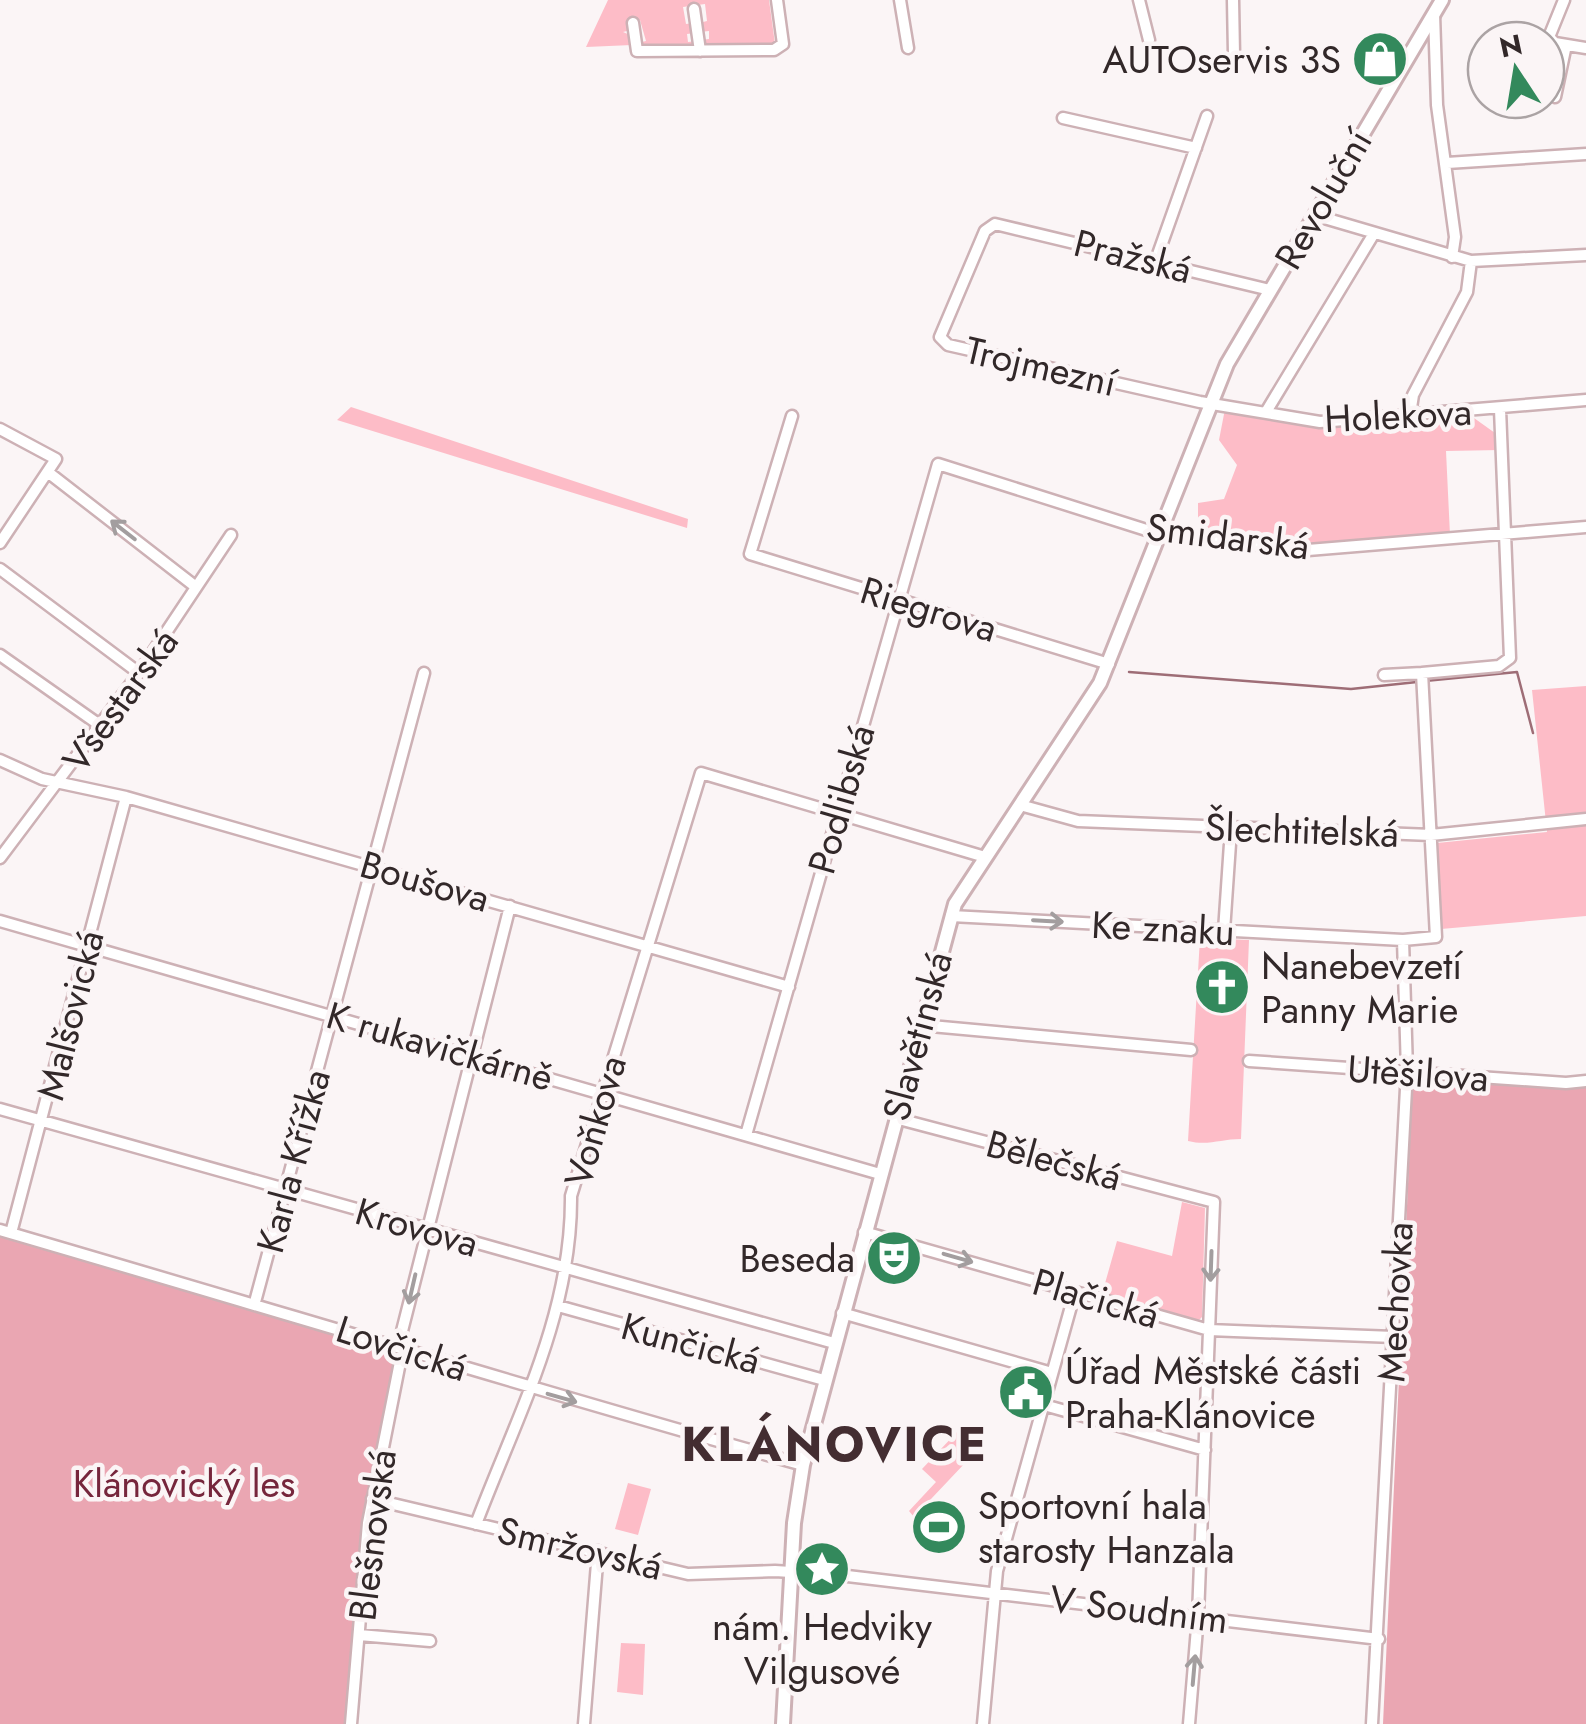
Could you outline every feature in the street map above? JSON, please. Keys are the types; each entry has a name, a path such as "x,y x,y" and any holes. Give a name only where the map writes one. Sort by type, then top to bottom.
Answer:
{"street":[{"path":"633,23 636,51 782,47 777,0"},
{"path":"900,0 908,48"},
{"path":"1139,0 1149,40"},
{"path":"1233,0 1234,54"},
{"path":"1438,6 1437,104 1455,237 1452,257"},
{"name":"Revoluční","path":"1211,403 1270,290 1438,6"},
{"path":"694,9 700,50"},
{"path":"1566,45 1586,48"},
{"path":"1156,260 1207,116"},
{"path":"1063,118 1196,148"},
{"path":"1446,163 1586,154"},
{"path":"1314,215 1372,235 1471,260 1586,255"},
{"name":"Pražská","path":"995,224 1270,290"},
{"name":"Trojmezní","path":"995,224 985,231 940,338 948,346 1211,403"},
{"path":"1266,412 1372,235"},
{"path":"1410,414 1414,395 1467,292 1471,260"},
{"name":"Holekova","path":"1211,403 1320,422 1586,400"},
{"name":"Slavětínská","path":"782,1724 803,1466 951,916 1108,664 1211,403"},
{"path":"1384,675 1422,680 1502,666 1510,658 1500,409"},
{"name":"Riegrova","path":"792,416 750,554 1108,664"},
{"path":"0,429 56,459 0,543"},
{"name":"Smidarská","path":"938,464 1159,534 1180,532 1296,551 1586,527"},
{"name":"Podlibská","path":"746,1134 938,464"},
{"path":"49,473 196,587"},
{"name":"Všestarská","path":"0,858 139,673 231,535"},
{"path":"0,570 139,673"},
{"path":"0,655 100,726"},
{"name":"Karla Křížka","path":"255,1302 424,673"},
{"path":"1422,680 1431,835"},
{"name":"Boušova","path":"0,760 60,783 126,797 374,866 788,987"},
{"name":"Voňkova","path":"476,1524 531,1389 558,1306 568,1269 571,1196 701,773 836,813"},
{"name":"Malšovická","path":"6,1232 43,1121 126,797"},
{"name":"Šlechtitelská","path":"1020,805 1078,822 1431,835 1586,819"},
{"path":"836,813 986,857"},
{"path":"1224,931 1231,828"},
{"name":"Ke znaku","path":"951,916 1403,940 1436,938 1431,835"},
{"name":"Blešnovská","path":"351,1724 372,1499 402,1331 469,1054 510,906"},
{"name":"K rukavičkárně","path":"0,921 88,943 880,1174"},
{"name":"Mechovka","path":"1372,1724 1380,1639 1407,1070 1403,940"},
{"path":"920,1025 1191,1050"},
{"name":"Utěšilova","path":"1250,1061 1392,1073 1407,1070 1586,1081"},
{"name":"Krovova","path":"0,1109 834,1343"},
{"name":"Bělečská","path":"895,1118 1214,1202 1209,1330"},
{"name":"Lovčická","path":"6,1232 803,1466"},
{"name":"Plačická","path":"864,1232 1209,1330 1394,1337"},
{"path":"983,1724 994,1592 1075,1292"},
{"name":"Kunčická","path":"558,1306 824,1380"},
{"path":"842,1313 1052,1373"},
{"path":"1189,1724 1198,1616 1209,1330"},
{"path":"1044,1405 1206,1450"},
{"name":"Smržovská","path":"372,1499 688,1574 839,1575"},
{"path":"584,1724 598,1551"},
{"name":"V Soudním","path":"839,1575 1380,1639"},
{"path":"359,1635 430,1641"}],"shaded area":[{"path":"608,0 769,0 775,44 705,45 701,40 709,39 709,31 700,32 699,23 707,21 705,4 683,7 686,24 694,23 695,33 687,34 688,42 696,41 693,45 642,46 638,43 646,41 640,20 630,21 631,30 623,32 630,35 632,45 586,47"},
{"path":"351,407 688,519 687,528 337,420"},
{"path":"1225,409 1340,427 1474,418 1495,433 1500,450 1446,451 1450,535 1302,547 1198,529 1198,503 1224,499 1237,465 1219,440"},
{"path":"1586,686 1586,916 1441,929 1437,843 1547,832 1532,690"},
{"path":"1200,938 1249,940 1241,1139 1208,1143 1188,1141"},
{"path":"1182,1202 1205,1208 1202,1317 1199,1320 1102,1294 1117,1241 1172,1256"},
{"path":"957,1432 971,1445 978,1439 983,1444 914,1517 909,1511 936,1482 922,1469"},
{"path":"628,1483 651,1489 638,1535 615,1529"},
{"path":"621,1643 645,1644 643,1695 617,1692"}],"green space":[{"path":"1413,1076 1564,1089 1586,1086 1586,1724 1383,1724"},
{"name":"Klánovický les","path":"0,1237 395,1352 364,1520 347,1724 0,1724"}],"waterway":[{"path":"1129,672 1351,689 1417,682"},
{"path":"1425,681 1517,672 1533,733"}],"place":[{"name":"AUTOservis 3S","path":"1380,59"},
{"name":"Nanebevzetí Panny Marie","path":"1222,987"},
{"name":"Beseda","path":"894,1258"},
{"name":"Úřad Městské části Praha-Klánovice","path":"1026,1392"},
{"name":"Sportovní hala starosty Hanzala","path":"939,1527"},
{"name":"nám. Hedviky Vilgusové","path":"822,1569"}],"district":[{"name":"KLÁNOVICE","path":"835,1444"}]}
